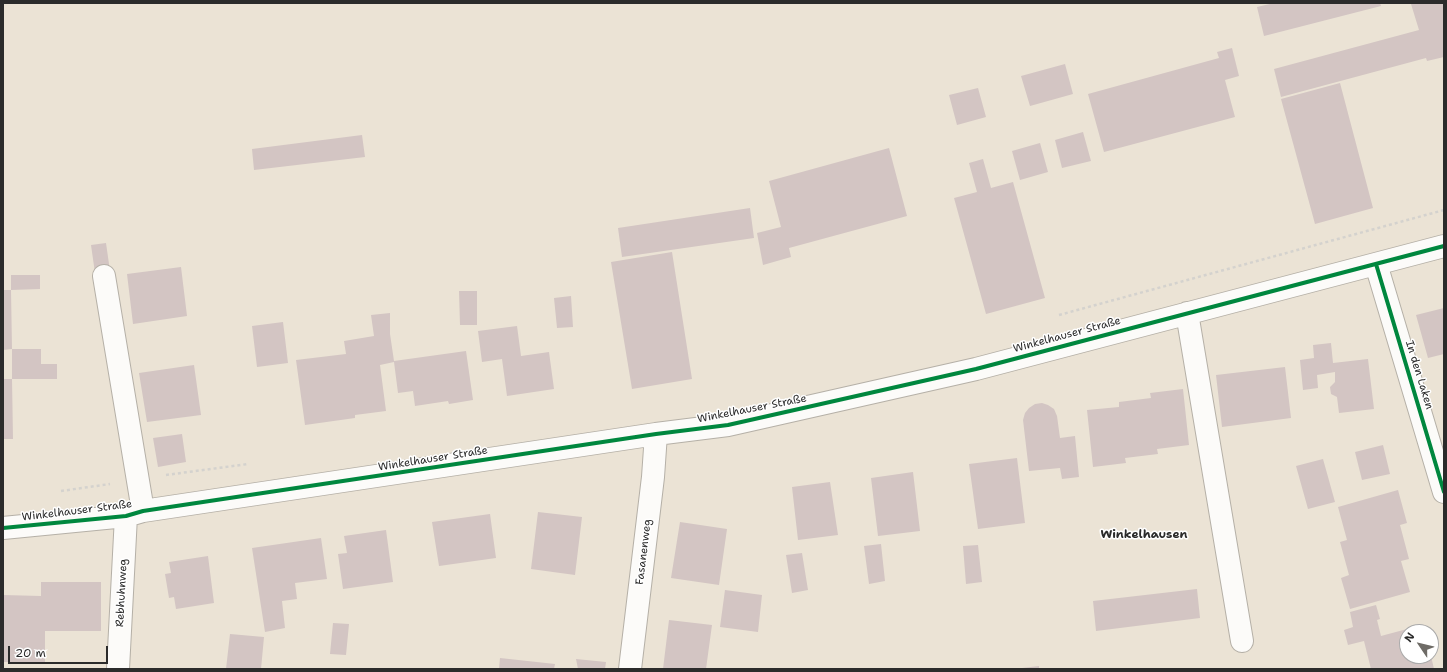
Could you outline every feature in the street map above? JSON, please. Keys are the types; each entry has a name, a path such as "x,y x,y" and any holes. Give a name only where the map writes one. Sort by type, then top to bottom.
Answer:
{"street":[{"name":"Winkelhauser Straße","path":"3,528 134,514 656,434 728,425 943,376 1444,246"},
{"name":"In den Laken","path":"1376,264 1444,492"},
{"name":"Rebhuhnweg","path":"104,276 138,480 118,669"},
{"path":"1188,313 1242,641"},
{"name":"Fasanenweg","path":"630,669 656,434"}],"path":[{"path":"1052,317 1444,210"},
{"path":"54,492 256,463"}],"building":[{"path":"1274,3 1380,3 1381,6 1264,36 1257,7"},
{"path":"1444,3 1444,57 1427,61 1426,58 1281,97 1274,69 1419,30 1411,4"},
{"path":"1232,48 1239,76 1225,80 1235,117 1104,152 1088,94 1219,58 1217,52"},
{"path":"1065,64 1073,94 1030,106 1021,76"},
{"path":"1340,83 1373,208 1315,224 1281,99"},
{"path":"978,88 986,117 957,125 949,95"},
{"path":"1083,132 1091,161 1062,168 1055,140"},
{"path":"362,135 365,157 254,170 252,149"},
{"path":"1040,143 1048,172 1020,180 1012,151"},
{"path":"889,148 907,216 789,248 791,257 763,265 757,233 781,227 769,181"},
{"path":"983,159 991,188 1013,182 1045,298 986,314 954,198 977,192 969,163"},
{"path":"750,208 754,238 622,257 618,228"},
{"path":"106,243 110,271 95,273 91,245"},
{"path":"672,252 692,379 632,389 611,262"},
{"path":"181,267 187,316 133,324 127,274"},
{"path":"11,275 40,275 40,289 11,290"},
{"path":"3,290 11,290 12,349 3,350"},
{"path":"459,291 477,291 477,325 460,325"},
{"path":"571,296 573,327 557,328 554,298"},
{"path":"1444,308 1444,354 1428,358 1416,315"},
{"path":"390,313 390,334 394,361 466,351 473,400 449,404 448,401 415,406 413,391 398,393 394,362 380,365 386,411 355,415 355,418 305,425 296,360 346,354 344,341 374,336 371,315"},
{"path":"283,322 288,363 257,367 252,326"},
{"path":"517,326 521,356 549,352 554,389 507,396 502,359 482,362 478,331"},
{"path":"1331,343 1333,363 1368,359 1374,409 1339,413 1337,397 1331,394 1330,387 1335,382 1335,372 1317,375 1318,388 1303,390 1300,360 1314,358 1313,345"},
{"path":"12,349 41,349 41,364 57,364 57,379 12,379"},
{"path":"194,365 201,415 147,422 139,373"},
{"path":"1285,367 1291,418 1222,427 1216,375"},
{"path":"3,379 12,379 13,439 3,439"},
{"path":"1183,389 1189,445 1157,449 1158,454 1125,458 1126,463 1093,467 1087,410 1119,407 1119,402 1151,398 1150,393"},
{"path":"1042,403 1054,409 1057,416 1060,438 1075,436 1079,477 1062,479 1060,468 1029,471 1023,420 1025,413 1029,408 1035,404"},
{"path":"182,434 186,462 158,467 153,438"},
{"path":"1383,445 1390,474 1362,480 1355,452"},
{"path":"1017,458 1025,523 978,529 969,464"},
{"path":"1323,459 1335,502 1308,509 1296,466"},
{"path":"913,472 920,531 878,536 871,478"},
{"path":"830,482 838,535 798,540 792,487"},
{"path":"1398,490 1407,523 1400,525 1409,559 1401,561 1410,592 1350,609 1341,578 1349,575 1340,542 1347,540 1338,507"},
{"path":"538,512 582,517 575,575 531,569"},
{"path":"490,514 496,558 439,566 432,522"},
{"path":"680,522 727,529 719,585 671,578"},
{"path":"386,530 393,582 343,589 338,554 347,553 344,536"},
{"path":"321,538 327,579 295,583 297,599 282,601 285,628 265,632 252,548"},
{"path":"881,544 885,581 869,584 864,546"},
{"path":"978,545 982,582 966,584 963,546"},
{"path":"802,553 808,590 792,593 786,555"},
{"path":"208,556 214,603 176,609 174,597 169,598 165,574 171,573 169,562"},
{"path":"41,582 101,582 101,631 45,631 45,662 3,662 3,595 41,596"},
{"path":"1197,589 1200,618 1096,631 1093,601"},
{"path":"725,590 762,595 758,632 720,627"},
{"path":"1376,605 1380,619 1377,620 1381,636 1399,631 1399,664 1433,664 1434,669 1371,669 1364,641 1348,645 1344,630 1353,627 1350,612"},
{"path":"669,620 712,625 706,669 663,669"},
{"path":"333,623 349,624 346,655 330,654"},
{"path":"230,634 264,637 261,669 226,669"},
{"path":"500,658 555,664 554,669 499,669"},
{"path":"576,659 606,662 605,669 578,669"},
{"path":"1039,666 1039,669 1022,669 1022,668"}],"cycle path":[{"path":"3,528 126,516 143,511 656,434 728,425 976,369 1444,246"},
{"path":"1376,264 1444,492"}],"district":[{"name":"Winkelhausen","path":"1144,535"}]}
